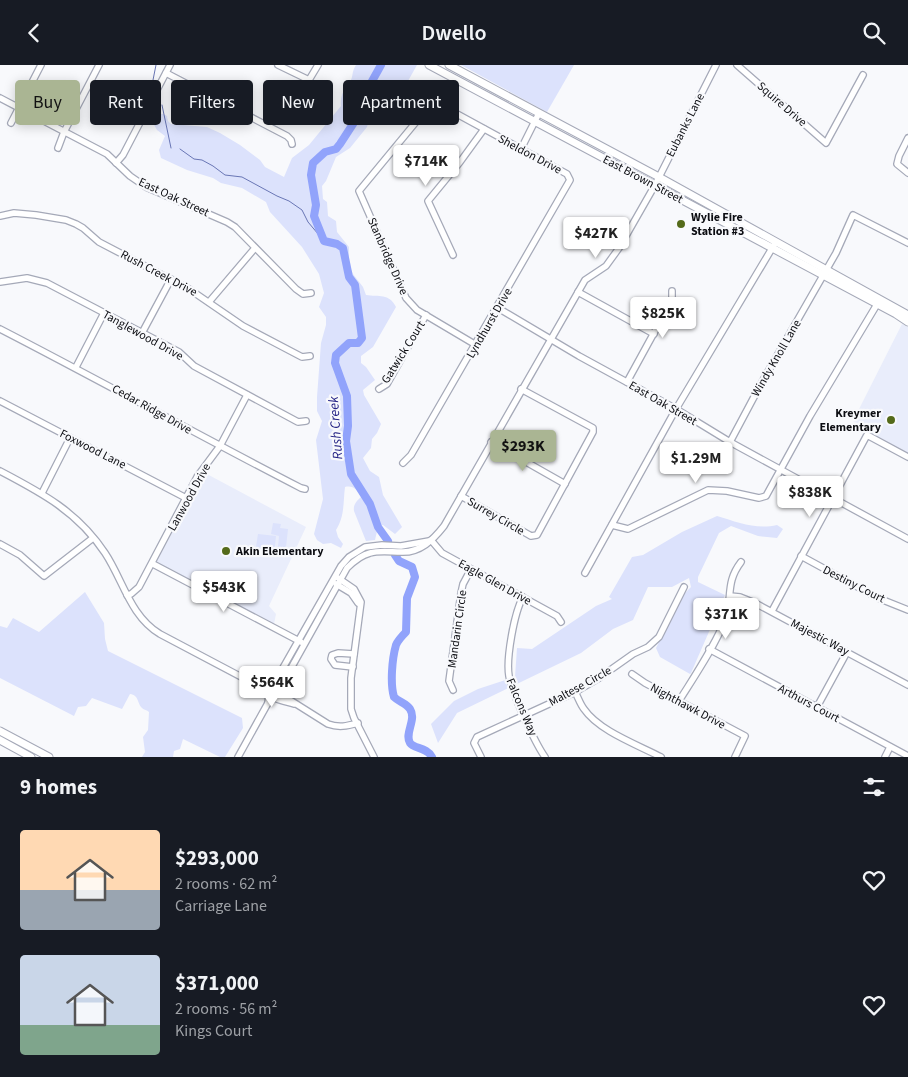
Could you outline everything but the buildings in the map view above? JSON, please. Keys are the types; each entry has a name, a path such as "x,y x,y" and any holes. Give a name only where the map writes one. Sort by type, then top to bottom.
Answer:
{"main road":[{"name":"East Brown Street","path":"429,65 772,248 825,272"},
{"name":"East Brown Street","path":"449,65 659,177 776,241 825,272 908,315"},
{"name":"East Brown Street","path":"878,301 908,322"},
{"path":"0,731 49,757"},
{"path":"0,741 31,757"}],"street":[{"path":"33,80 41,65"},
{"path":"58,148 64,132 99,65"},
{"path":"116,163 123,155 170,65"},
{"path":"278,65 308,80 318,65"},
{"name":"Eubanks Lane","path":"431,540 444,527 521,389 585,280 606,266 615,253 655,185 716,65"},
{"name":"Squire Drive","path":"737,65 826,143 863,75"},
{"path":"166,73 287,136 292,144"},
{"name":"East Oak Street","path":"0,98 15,105"},
{"name":"Sheldon Drive","path":"359,191 434,102 567,174 570,180"},
{"path":"521,149 540,113"},
{"path":"11,123 15,115"},
{"name":"East Oak Street","path":"51,125 107,154 130,176 146,187 235,227 296,289 303,294 311,293"},
{"path":"453,255 428,201 484,129"},
{"path":"908,138 897,164 908,173"},
{"name":"Lyndhurst Drive","path":"403,463 411,455 476,345 570,180"},
{"name":"Stanbridge Drive","path":"359,191 406,297 418,310 476,345"},
{"name":"Rush Creek Drive","path":"0,216 21,213 66,220 83,228 99,242 171,279 268,340 302,357 310,356"},
{"name":"Windy Knoll Lane","path":"730,442 839,248 853,215 908,243"},
{"path":"585,573 676,409 776,241"},
{"path":"209,302 255,247"},
{"name":"Tanglewood Drive","path":"0,282 16,279 38,280 179,352 194,366 298,422 306,421"},
{"path":"142,333 171,279"},
{"path":"627,382 672,300 672,291"},
{"path":"578,292 654,334"},
{"path":"612,525 628,529 708,490 727,491 759,498 766,496 810,416 878,301"},
{"name":"East Oak Street","path":"498,307 550,339 676,409 730,442 908,539"},
{"path":"76,367 104,313"},
{"name":"Gatwick Court","path":"379,389 386,384 426,315"},
{"name":"Cedar Ridge Drive","path":"0,329 76,367 220,446 305,489"},
{"name":"Surrey Circle","path":"462,495 534,537 565,484 591,436 593,428 521,389"},
{"name":"Lanwood Drive","path":"127,595 139,587 186,498 207,462 220,446 247,395"},
{"name":"Foxwood Lane","path":"0,401 186,498"},
{"path":"772,611 867,435 908,457"},
{"path":"42,493 70,438"},
{"path":"491,443 565,484"},
{"path":"0,471 42,493 73,517 93,537 112,565 138,615 157,632 294,704 328,724 336,727 358,723"},
{"path":"0,544 20,555 44,576 93,537"},
{"path":"238,757 336,580 341,566 349,557 366,547 382,545 404,546 431,540"},
{"name":"Eagle Glen Drive","path":"431,540 442,553 557,616 562,622"},
{"name":"Destiny Court","path":"801,557 908,611"},
{"path":"679,701 697,673 724,622 730,596 730,580 741,562"},
{"path":"153,563 301,642"},
{"name":"Mandarin Circle","path":"453,690 449,681 461,593 463,584 471,569"},
{"path":"336,580 354,589 361,602 354,654 352,709 374,757"},
{"name":"Maltese Circle","path":"481,757 474,741 477,737 575,692 599,679 633,654 648,647 659,637 684,587"},
{"name":"Majestic Way","path":"730,596 748,599 908,685"},
{"name":"Falcons Way","path":"522,597 514,619 508,674 524,715 546,757"},
{"name":"Arthurs Court","path":"709,649 908,757"},
{"path":"817,707 847,652"},
{"path":"353,667 335,665 330,659 332,655 338,653 354,654"},
{"name":"Nighthawk Drive","path":"632,674 745,736 735,757"},
{"path":"575,692 592,719 661,757"},
{"path":"885,757 890,747"}],"shaded area":[{"path":"356,65 417,65 409,80 351,80"},
{"path":"461,65 574,65 547,112"},
{"path":"343,92 343,125 368,125 350,148 336,157 322,186 323,199 327,202 328,216 336,221 337,232 349,247 349,265 366,295 390,299 396,307 373,347 361,356 361,363 375,380 363,390 364,395 381,424 372,439 371,448 363,458 370,471 379,477 383,495 402,527 395,534 383,525 378,527 375,540 366,541 354,511 357,501 361,497 355,489 345,487 342,514 336,530 343,544 341,548 331,543 323,544 317,540 314,534 323,499 316,440 322,421 317,411 317,397 321,343 326,325 326,317 319,307 324,293 319,274 302,247 270,212 266,202 242,188 221,183 213,178 187,170 161,158 159,150 165,136 154,125 161,125 162,114 167,116 171,125 207,127 240,145 260,160 265,167 284,177 292,158 309,145 325,125 333,125 333,116 341,106"},
{"path":"902,324 908,327 908,456 866,434 868,429 853,421"},
{"path":"205,473 306,527 269,606 276,614 274,624 156,562"},
{"path":"717,516 754,526 777,525 783,529 777,538 758,536 731,526 719,533 698,577 698,582 725,595 690,674 660,657 656,648 683,595 691,587 689,578 672,587 648,587 633,620 613,629 581,653 457,713 438,743 431,724 454,701 478,689 515,677 517,648 532,649 596,606 612,599 609,597 632,557 643,555 682,532"},
{"path":"273,523 281,524 280,528 288,529 286,547 278,547 279,536 271,534"},
{"path":"258,534 276,536 274,555 255,553"},
{"path":"85,592 104,623 108,651 242,718 243,728 225,757 220,757 183,739 180,749 174,751 173,757 142,757 145,752 143,737 148,730 149,712 140,706 133,695 130,694 122,709 92,698 86,706 78,707 74,716 0,678 0,626 7,628 13,618 39,632"}],"waterway":[{"path":"153,80 156,65"},
{"name":"Rush Creek","path":"381,65 371,83 367,98 353,124 336,149 325,152 313,163 311,175 316,205 314,216 324,241 337,244 343,248 349,277 355,285 362,338 358,343 349,343 336,355 335,363 347,396 348,426 346,441 351,474 370,504 378,527 388,541"},
{"path":"162,105 171,148"},
{"path":"180,149 194,159 202,160 213,166 225,175 242,177 289,201 302,210 308,222 324,241"},
{"name":"Rush Creek","path":"395,555 399,561 412,567 415,577 407,598 406,632 396,645 392,671 393,692 394,697 408,707 412,713 408,735 410,743 427,751 432,757"}],"place":[{"name":"Wylie Fire Station #3","path":"681,224"},
{"name":"Kreymer Elementary","path":"891,420"},
{"name":"Akin Elementary","path":"226,551"}]}
